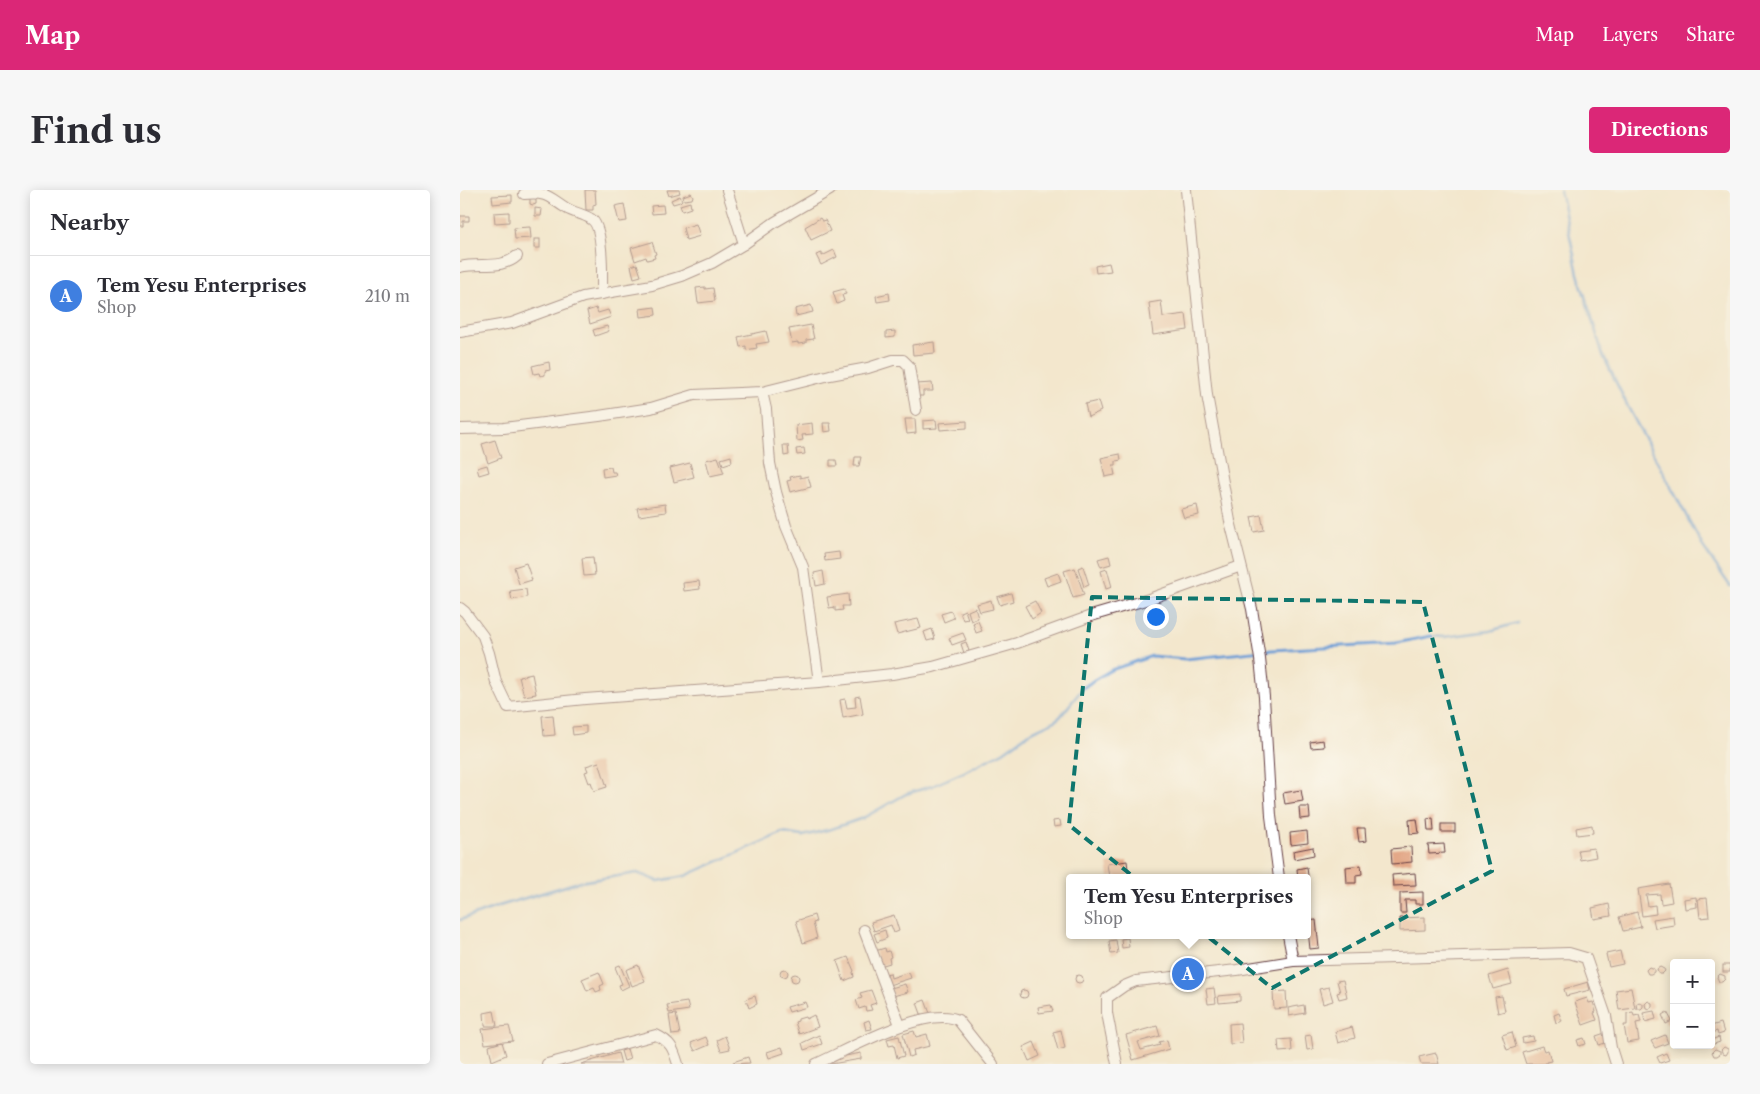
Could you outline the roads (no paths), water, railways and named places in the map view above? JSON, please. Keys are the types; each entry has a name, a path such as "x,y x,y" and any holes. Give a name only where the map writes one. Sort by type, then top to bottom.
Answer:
{"street":[{"path":"726,190 744,244"},
{"path":"460,332 512,323 563,304 602,294 652,285 682,276 712,263 744,244 775,222 830,190"},
{"path":"1186,190 1207,395 1230,521 1252,609 1260,658 1271,816 1278,874"},
{"path":"524,194 539,193 548,195 567,209 593,219 597,225 600,240 602,294"},
{"path":"460,267 505,264 517,256"},
{"path":"460,429 504,428 599,416 651,408 694,395 762,392 868,368 893,360 903,360 909,366 912,374 916,410"},
{"path":"762,392 766,408 770,463 776,492 786,526 803,567 819,682"},
{"path":"460,608 483,636 490,653 496,682 508,707 585,699 819,682 892,674 933,667 1017,643 1241,566"},
{"path":"864,930 900,1025"},
{"path":"1289,939 1293,961"},
{"path":"1117,1064 1107,1013 1107,998 1124,986 1136,981 1293,961 1569,953 1586,958 1590,966 1606,1016 1616,1064"},
{"path":"816,1064 900,1025 940,1016 950,1016 958,1020 993,1064"},
{"path":"547,1064 656,1035 667,1040 674,1050 678,1064"}],"waterway":[{"path":"1560,190 1578,274 1603,355 1628,407 1702,545 1730,586"},
{"path":"460,920 579,882 637,873 658,881 685,876 782,833 803,836 863,818 906,794 932,786 1003,752 1031,732 1060,717 1083,688 1094,680 1111,670 1152,656 1185,659 1272,650 1396,643 1431,636 1444,637 1490,631 1517,623"}],"place":[{"name":"Tem Yesu Enterprises","path":"1188,974"}]}
